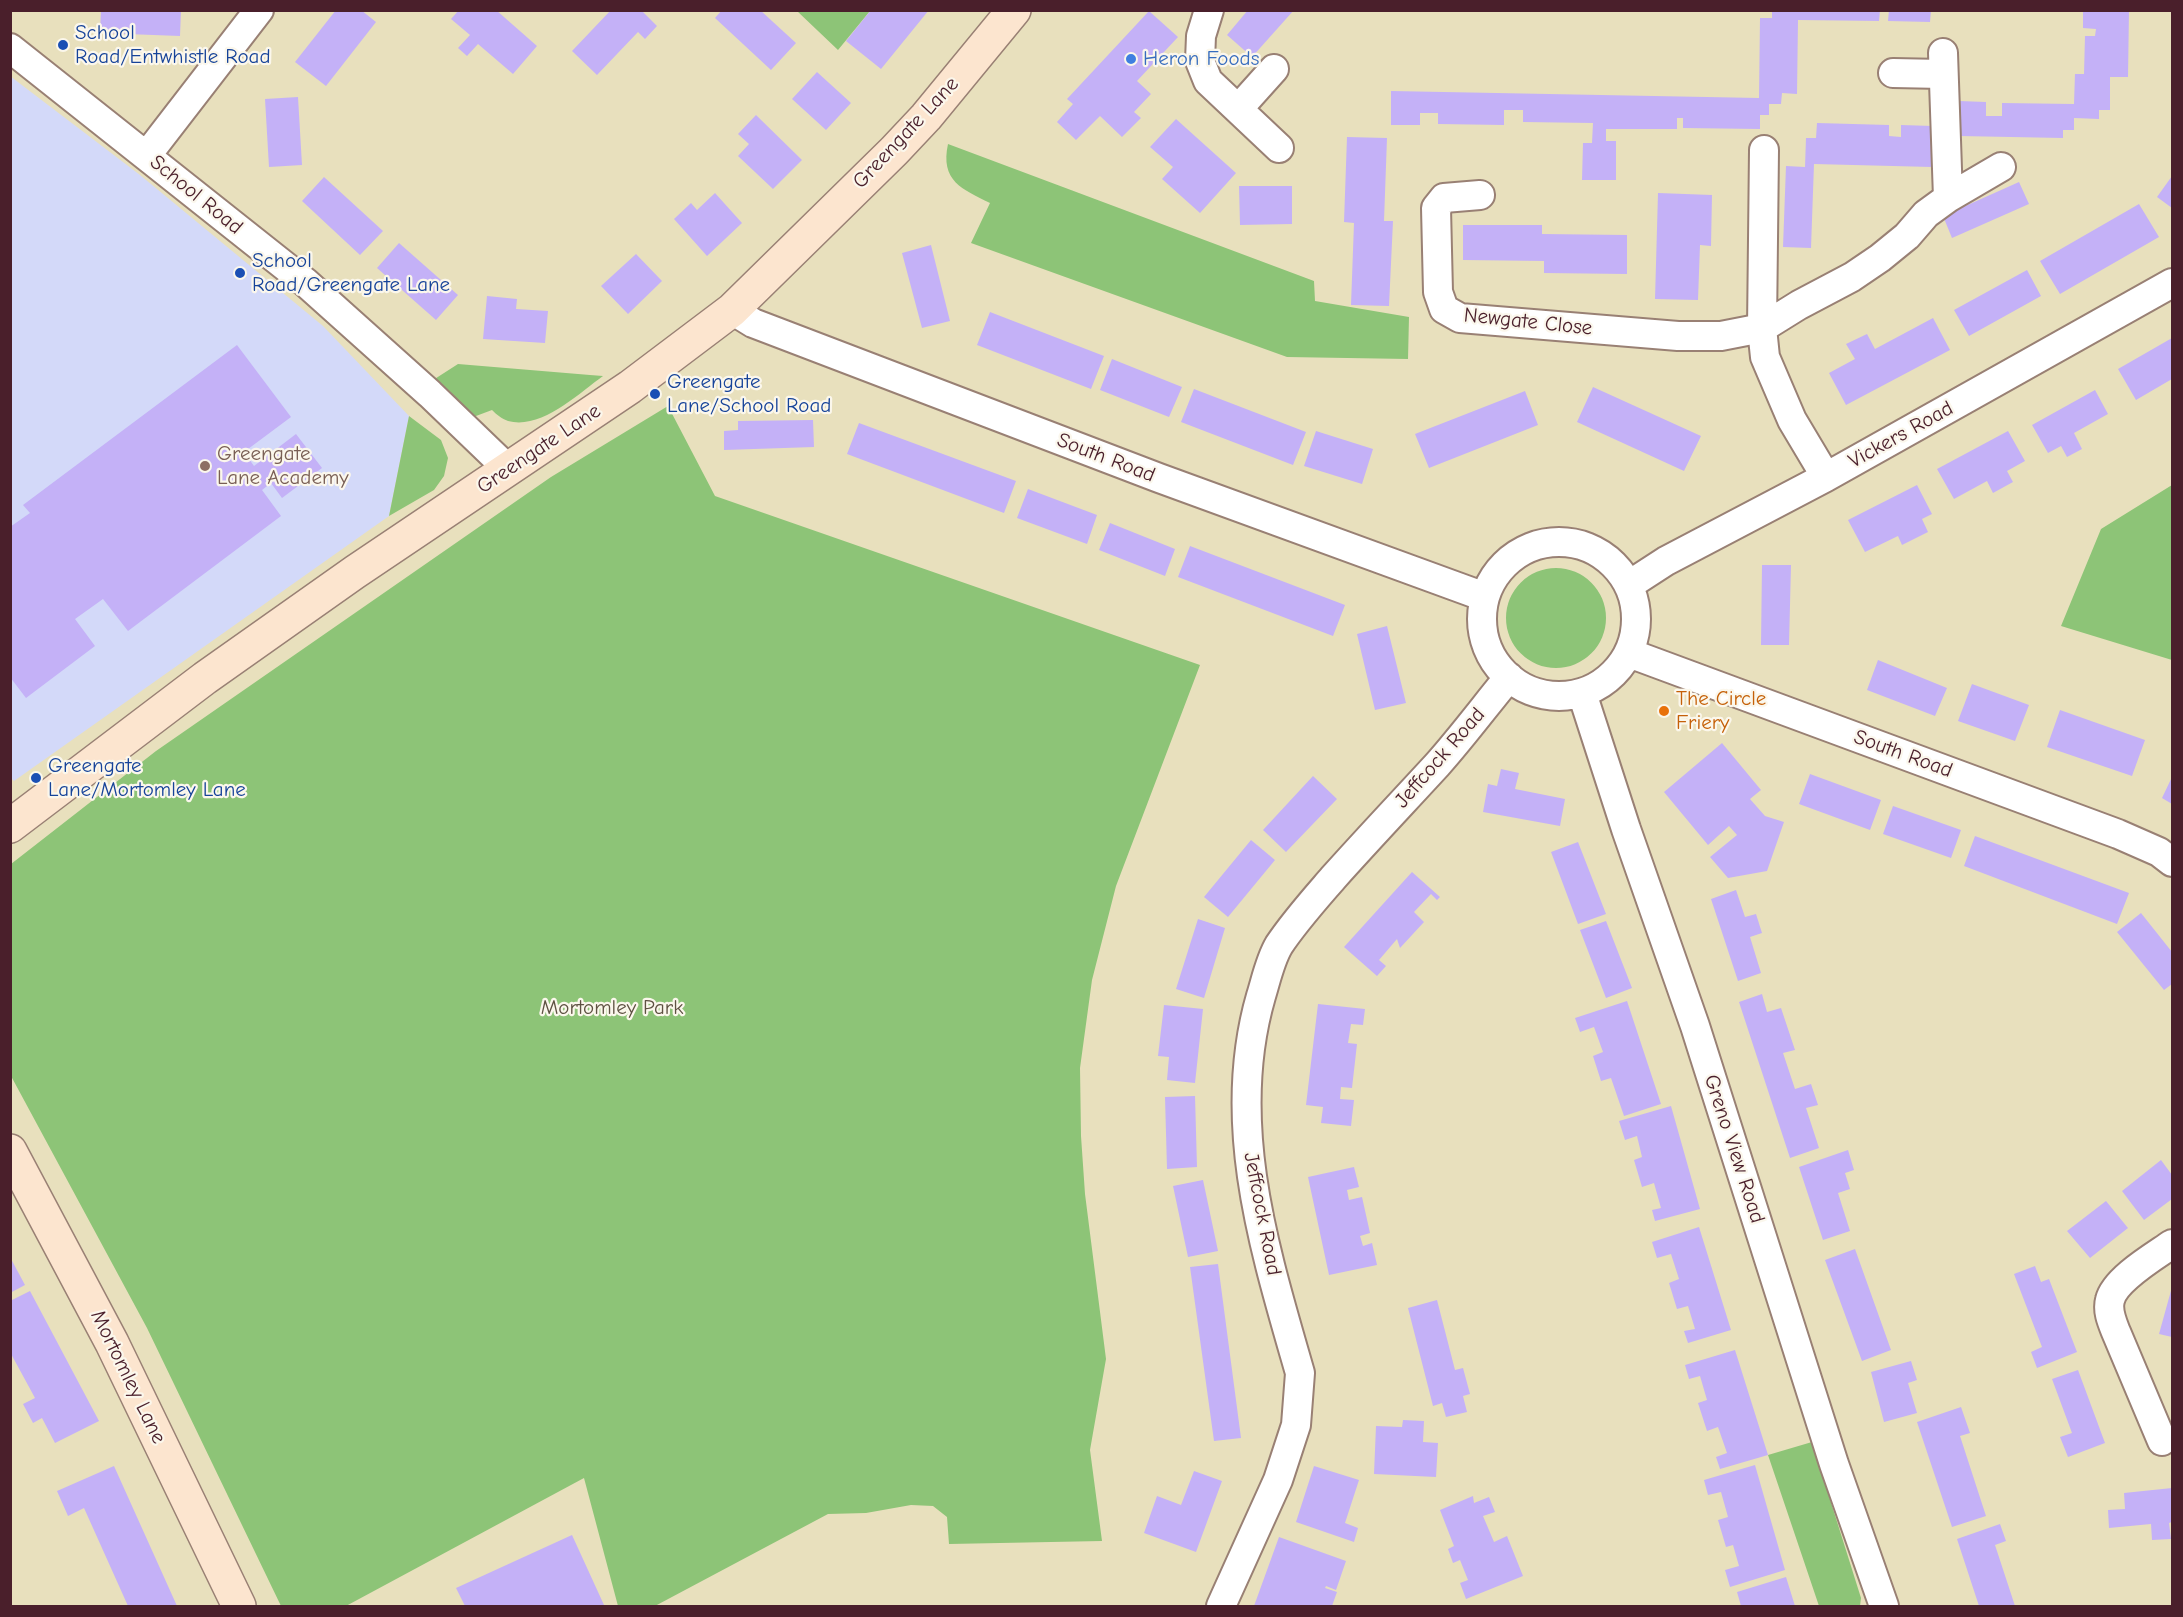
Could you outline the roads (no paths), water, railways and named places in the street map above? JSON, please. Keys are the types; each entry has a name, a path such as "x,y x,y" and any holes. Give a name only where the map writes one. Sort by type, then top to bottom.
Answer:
{"street":[{"path":"147,155 259,10"},
{"name":"Greengate Lane","path":"10,826 205,678 355,572 630,387 732,310 926,117 1014,10"},
{"path":"1209,10 1201,36 1200,61 1208,81 1279,148"},
{"name":"School Road","path":"10,48 305,282 430,394 509,470"},
{"path":"1893,74 1943,64 1948,198"},
{"path":"1239,108 1274,69"},
{"path":"1764,150 1762,328 1765,357 1792,420 1826,477"},
{"name":"Newgate Close","path":"1480,195 1444,198 1436,208 1438,292 1444,309 1460,318 1678,336 1721,336 1762,328 1852,277 1907,236 1926,214 1948,198 2001,167"},
{"name":"Vickers Road","path":"1629,585 1666,561 1826,477 2172,283"},
{"name":"South Road","path":"732,310 753,323 1126,466 1485,597"},
{"path":"1566,542 1592,549 1614,564 1629,585 1636,607 1636,631 1629,653 1617,670 1601,684 1582,693 1556,696 1531,691 1509,677 1494,661 1485,641 1482,619 1485,597 1497,574 1516,555 1540,544 1566,542"},
{"name":"South Road","path":"1629,653 2118,834 2159,852 2172,862"},
{"name":"Jeffcock Road","path":"1221,1606 1278,1480 1296,1425 1299,1393 1300,1373 1264,1244 1251,1175 1246,1079 1252,1027 1266,981 1278,947 1302,914 1439,762 1509,677"},
{"name":"Greno View Road","path":"1582,693 1622,819 1695,1026 1834,1464 1884,1606"},
{"name":"Mortomley Lane","path":"10,1150 112,1343 239,1606"},
{"path":"2162,1441 2110,1316 2110,1300 2115,1290 2127,1277 2172,1244"}],"place":[{"name":"School Road/Entwhistle Road","path":"63,45"},
{"name":"Heron Foods","path":"1131,59"},
{"name":"School Road/Greengate Lane","path":"240,273"},
{"name":"Greengate Lane/School Road","path":"655,394"},
{"name":"Greengate Lane Academy","path":"205,466"},
{"name":"The Circle Friery","path":"1664,711"},
{"name":"Greengate Lane/Mortomley Lane","path":"36,778"}],"park label":[{"name":"Mortomley Park","path":"612,1008"}]}
